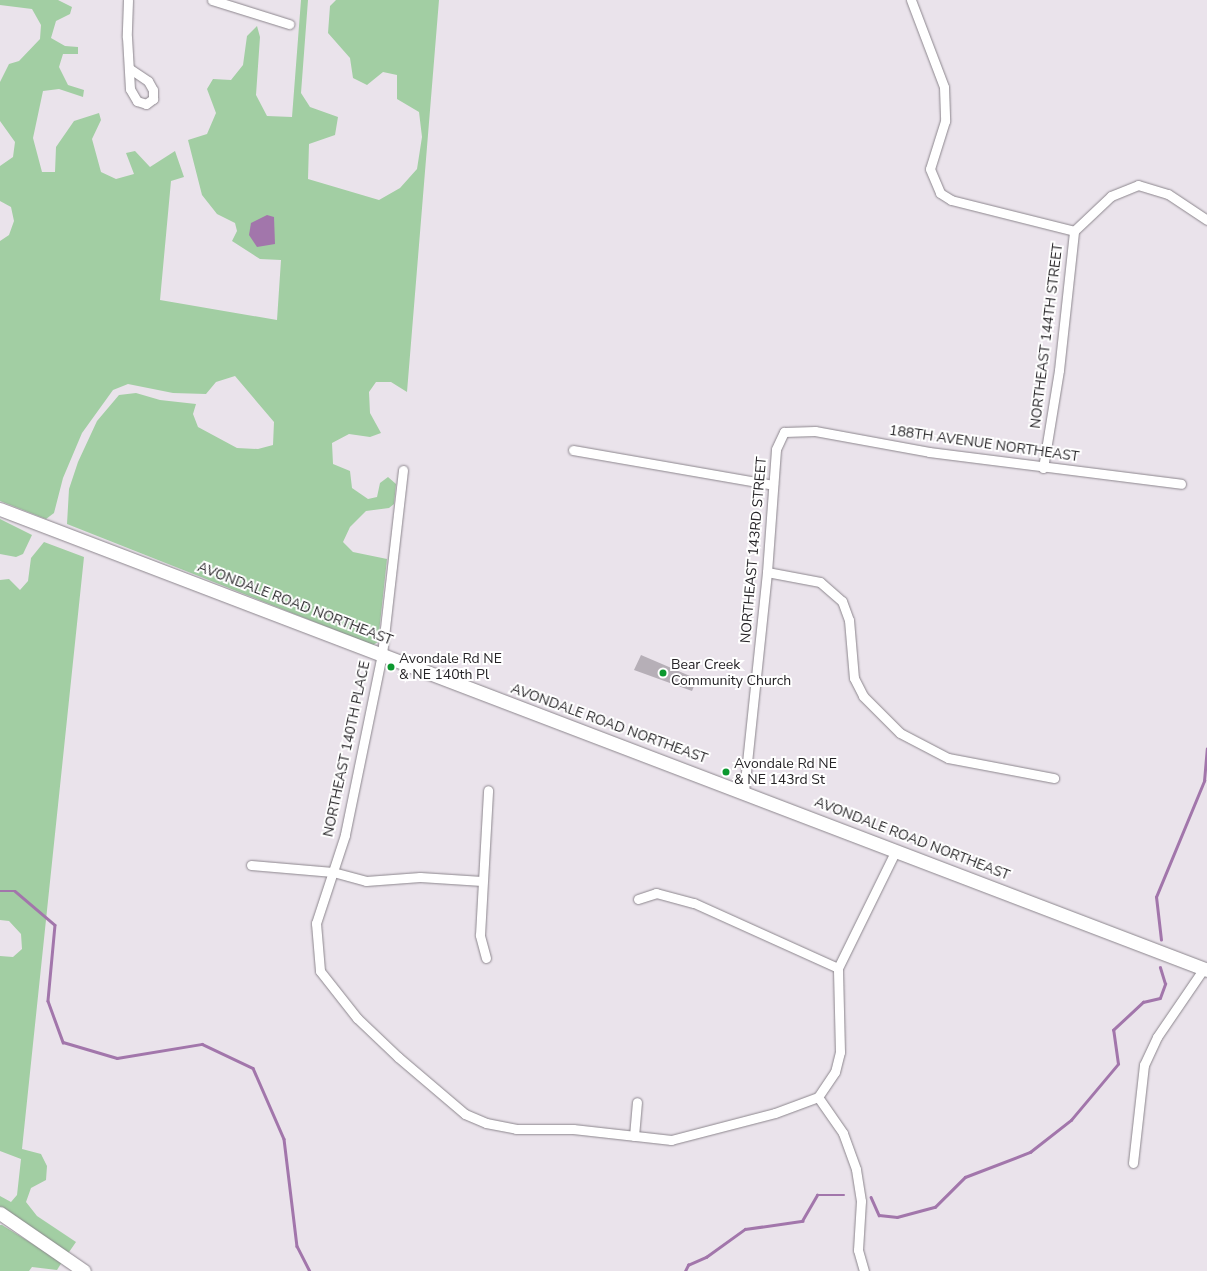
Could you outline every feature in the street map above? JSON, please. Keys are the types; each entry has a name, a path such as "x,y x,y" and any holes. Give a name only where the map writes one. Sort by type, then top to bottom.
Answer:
{"main road":[{"name":"AVONDALE ROAD NORTHEAST","path":"0,509 744,791 895,852 1205,969"},
{"path":"0,1213 84,1271"}],"street":[{"path":"128,0 129,68"},
{"path":"212,0 288,24"},
{"path":"911,0 944,87 945,122 930,169 940,193 951,200 1074,231 1111,196 1138,185 1168,194 1207,220"},
{"name":"NORTHEAST 144TH STREET","path":"1043,468 1059,370 1074,231"},
{"name":"188TH AVENUE NORTHEAST","path":"784,432 815,431 1043,468 1181,484"},
{"name":"NORTHEAST 143RD STREET","path":"744,791 767,572 776,449 784,432"},
{"path":"573,450 773,485"},
{"name":"NORTHEAST 140TH PLACE","path":"404,470 382,654 345,835 318,917 316,948 320,971 357,1018 438,1093 465,1114 486,1123 516,1129 573,1129 671,1140 775,1114 818,1096"},
{"path":"767,572 820,582 842,601 849,620 854,678 863,696 900,733 948,758 1054,778"},
{"path":"486,958 480,936 488,790"},
{"path":"864,1271 858,1250 861,1201 856,1168 843,1133 818,1096 835,1072 840,1052 838,968 895,852"},
{"path":"251,865 332,872 374,881 420,877 482,881"},
{"path":"638,899 656,893 694,903 838,968"},
{"path":"1133,1163 1144,1065 1157,1037 1205,969"},
{"path":"634,1136 637,1102"}],"green space":[{"path":"0,0 58,0 72,7 70,14 56,21 51,38 65,46 78,47 78,54 63,54 59,67 68,85 84,90 83,97 59,89 43,91 33,138 42,172 55,172 56,147 74,121 99,113 101,120 92,139 101,172 116,179 134,174 126,153 135,151 150,167 175,151 184,177 171,181 160,300 277,320 281,260 260,259 232,241 237,231 235,223 217,214 202,195 188,140 207,134 216,113 207,89 213,79 231,80 243,65 247,36 257,26 260,37 256,95 267,116 292,117 301,0 308,0 301,93 310,107 338,117 335,135 309,144 308,179 379,200 400,188 417,169 422,137 419,112 397,99 397,75 383,72 367,85 353,78 350,58 328,33 330,6 336,0 439,0 407,392 391,382 376,382 369,392 370,413 381,433 370,437 349,434 332,443 333,464 350,471 352,488 368,499 377,497 380,483 388,477 396,484 394,504 389,508 366,511 350,527 343,542 353,552 387,559 378,642 373,645 67,524 69,489 78,462 97,421 119,395 136,393 160,400 196,404 193,414 198,427 237,448 258,449 273,445 274,422 235,376 216,382 206,394 173,393 128,384 113,390 82,433 63,478 54,513 46,519 0,501 0,241 9,235 14,221 11,207 0,201 0,166 13,157 15,142 0,121 0,82 9,64 19,61 40,39 41,25 32,9 0,5"},
{"path":"0,519 32,535 23,554 16,557 0,554"},
{"path":"44,542 84,557 22,1149 41,1154 47,1166 46,1180 31,1188 26,1202 37,1216 76,1242 67,1255 0,1207 0,1196 11,1202 17,1195 21,1159 0,1151 0,956 13,957 22,949 21,934 9,921 0,920 0,580 9,579 20,590 28,581 31,558"},
{"path":"0,1225 62,1262 57,1270 32,1267 29,1271 0,1271"}],"shaded area":[{"path":"267,215 274,217 275,244 257,247 249,235 251,223"}],"building":[{"name":"Bear Creek Community Church","path":"641,655 697,679 692,691 634,670"}],"waterway":[{"path":"1161,940 1156,897 1204,781 1207,749"},
{"path":"0,891 15,891 55,925 48,1001 63,1042 117,1058 202,1044 253,1068 284,1139 297,1246 310,1271"},
{"path":"871,1197 879,1215 897,1217 935,1207 965,1177 1030,1152 1071,1120 1118,1064 1113,1030 1143,1002 1160,998 1165,984 1160,968"},
{"path":"685,1271 688,1265 706,1257 745,1229 802,1221 817,1195 844,1195"}],"place":[{"name":"Avondale Rd NE & NE 140th Pl","path":"391,667"},
{"name":"Bear Creek Community Church","path":"663,673"},
{"name":"Avondale Rd NE & NE 143rd St","path":"726,772"}]}
